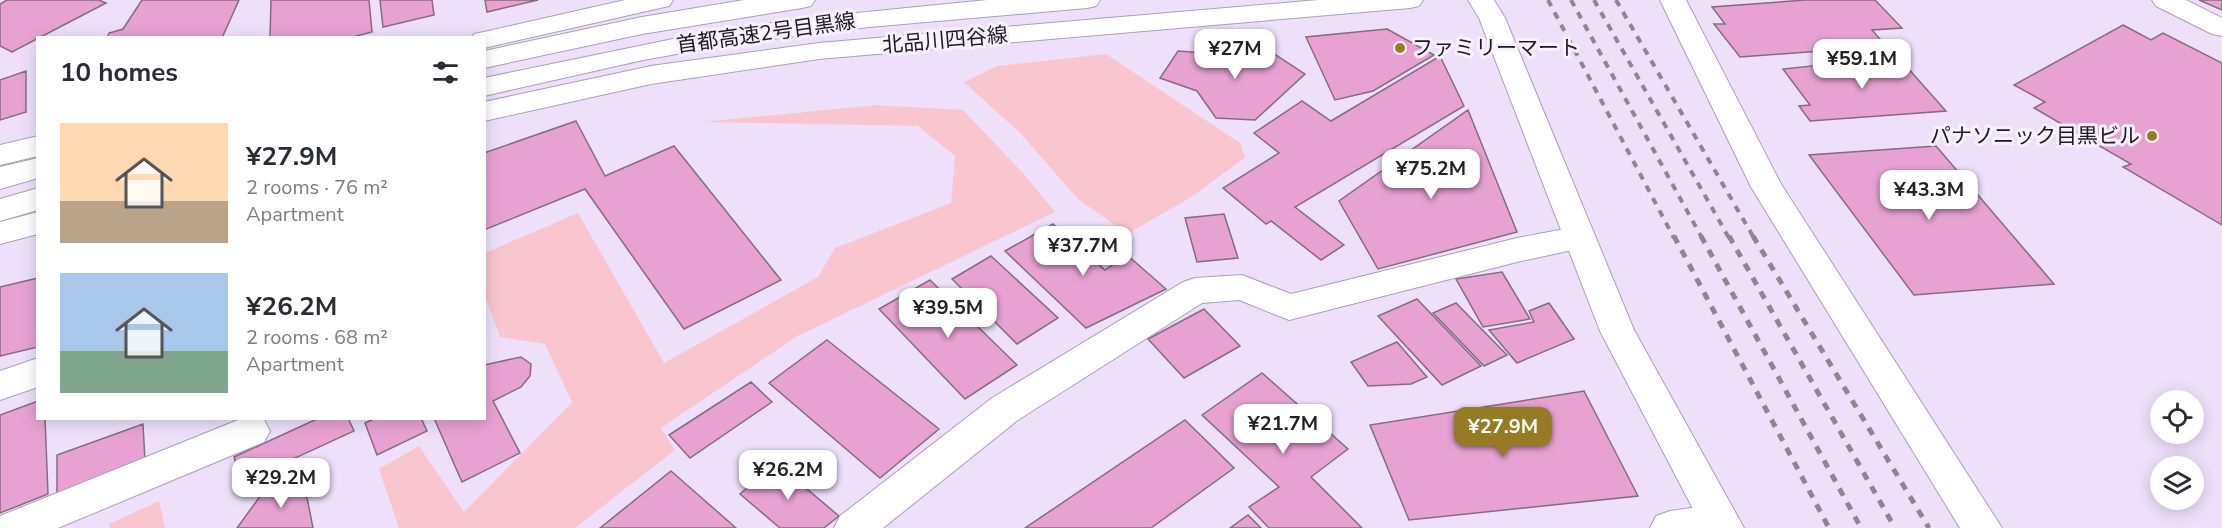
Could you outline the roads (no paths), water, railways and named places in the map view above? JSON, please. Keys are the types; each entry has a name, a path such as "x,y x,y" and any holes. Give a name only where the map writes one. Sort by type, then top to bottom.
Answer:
{"main road":[{"path":"486,40 660,0"},
{"name":"首都高速2号目黒線","path":"486,60 650,22 802,0"},
{"name":"首都高速2号目黒線","path":"486,87 657,48 737,35 921,13 1087,0"},
{"name":"北品川四谷線","path":"486,112 651,75 819,51 1410,0"},
{"path":"1481,0 1492,18 1617,332 1722,524 1670,528"},
{"path":"1673,0 1767,187 1982,528"},
{"path":"2165,0 2222,28"},
{"path":"0,155 36,146"},
{"path":"0,178 36,169"},
{"path":"0,210 36,200"},
{"path":"0,233 36,224"},
{"path":"854,528 1005,409 1196,291 1242,287 1289,307 1517,250 1580,238"},
{"path":"0,386 36,373"},
{"path":"14,528 251,431"}],"railway":[{"path":"1548,0 1674,238"},
{"path":"1571,0 1702,238"},
{"path":"1594,0 1729,238"},
{"path":"1616,0 1754,238"},
{"path":"1674,236 1829,528"},
{"path":"1701,236 1861,528"},
{"path":"1729,236 1895,528"},
{"path":"1753,236 1929,528"}],"place":[{"name":"ファミリーマート","path":"1400,48"},
{"name":"パナソニック目黒ビル","path":"2152,136"}]}
